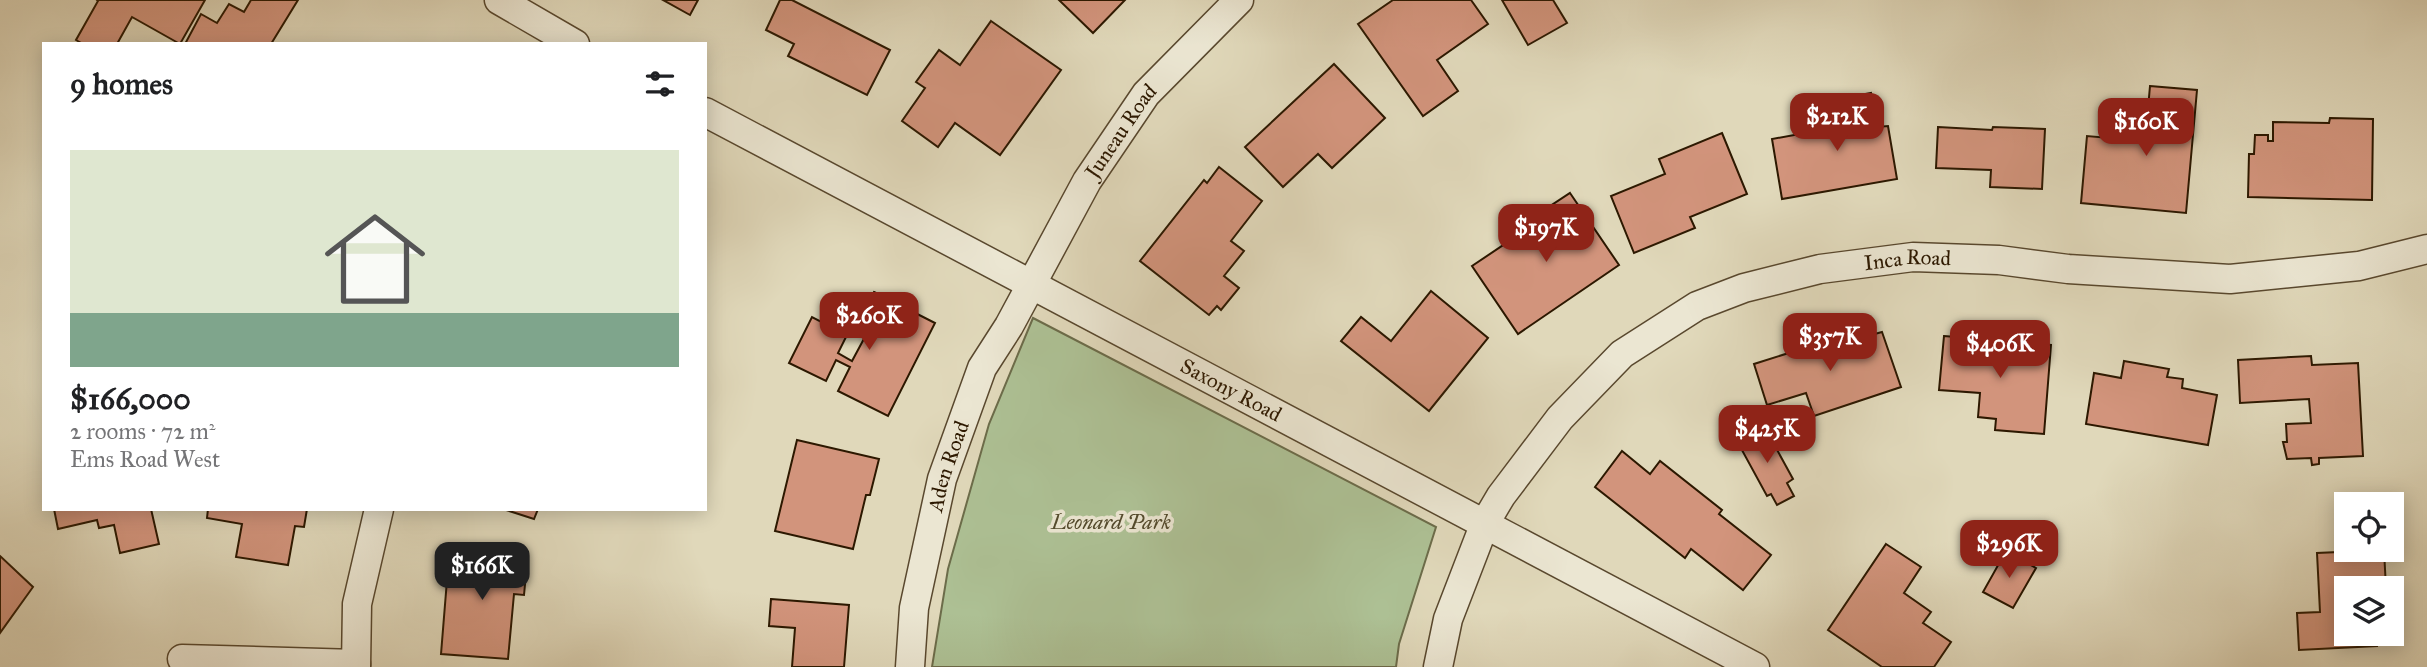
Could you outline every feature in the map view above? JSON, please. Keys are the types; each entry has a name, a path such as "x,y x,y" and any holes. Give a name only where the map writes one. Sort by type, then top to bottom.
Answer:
{"street":[{"path":"499,0 563,41"},
{"name":"Juneau Road","path":"1031,282 1087,181 1146,94 1238,0"},
{"name":"Saxony Road","path":"707,113 1755,667"},
{"name":"Inca Road","path":"1438,667 1448,619 1485,523 1501,496 1560,418 1622,354 1697,306 1744,288 1820,269 1913,257 1999,260 2068,269 2230,279 2360,266 2427,249"},
{"name":"Aden Road","path":"910,667 914,608 942,479 982,368 1009,326 1031,282"},
{"path":"182,659 356,665 357,604 379,511"}],"green space":[{"name":"Leonard Park","path":"1033,318 1436,527 1399,644 1396,667 932,667 948,569 989,424"}],"building":[{"path":"205,0 181,42 176,42 132,17 118,42 80,42 76,40 98,1"},
{"path":"251,0 298,0 272,42 186,42 201,14 217,23 229,4 244,12"},
{"path":"663,0 698,0 690,15"},
{"path":"780,0 792,0 890,50 867,95 788,56 794,44 766,30"},
{"path":"1059,0 1125,0 1093,33"},
{"path":"1393,0 1471,0 1488,24 1437,60 1458,91 1423,116 1358,24"},
{"path":"1502,0 1553,0 1567,23 1528,45"},
{"path":"991,21 1061,70 1000,155 955,123 938,147 902,121 925,88 916,82 939,50 960,65"},
{"path":"1334,64 1385,118 1332,168 1318,154 1283,187 1245,147"},
{"path":"2150,86 2197,90 2186,213 2081,203 2087,136 2132,140 2134,119 2147,120"},
{"path":"1871,93 1877,127 1888,126 1897,179 1782,199 1772,139 1838,127 1833,100"},
{"path":"2330,118 2373,119 2372,200 2248,197 2249,154 2254,154 2255,135 2268,135 2268,141 2273,141 2273,122 2329,123"},
{"path":"1938,127 2045,129 2042,189 1990,187 1991,170 1936,168"},
{"path":"1722,133 1747,194 1690,217 1695,228 1634,253 1611,196 1665,174 1659,159"},
{"path":"1219,167 1262,201 1231,241 1244,251 1224,276 1239,288 1221,310 1217,306 1209,315 1140,261 1204,180 1207,183"},
{"path":"1570,193 1619,265 1518,334 1472,266 1536,223 1532,218"},
{"path":"1431,291 1488,338 1429,411 1341,341 1361,317 1391,341"},
{"path":"874,292 935,323 888,416 838,391 850,367 836,360 826,381 789,363 812,317 847,335 838,353 852,361 866,335 855,330"},
{"path":"1882,332 1901,387 1814,416 1806,393 1767,405 1754,364 1836,338 1838,344"},
{"path":"1944,336 2051,345 2044,434 1995,430 1996,419 1978,417 1980,393 1939,390"},
{"path":"2311,356 2312,365 2358,363 2363,456 2319,458 2319,464 2312,465 2311,458 2287,459 2283,442 2287,442 2286,424 2311,423 2309,399 2240,403 2238,360"},
{"path":"2124,361 2169,369 2167,377 2183,379 2182,388 2217,395 2208,445 2086,424 2094,373 2121,378"},
{"path":"1764,426 1793,479 1787,483 1794,496 1777,505 1771,494 1767,496 1737,441"},
{"path":"797,440 879,459 870,495 866,495 853,549 775,531"},
{"path":"1622,451 1650,474 1660,461 1722,510 1719,514 1771,555 1743,590 1691,549 1685,558 1595,487"},
{"path":"54,511 151,511 159,544 120,553 114,525 99,528 97,520 58,529"},
{"path":"208,511 307,511 304,527 295,526 288,565 236,557 242,524 207,518"},
{"path":"509,511 537,511 534,519"},
{"path":"1886,544 1921,567 1904,593 1931,612 1923,623 1951,642 1934,667 1882,667 1828,630"},
{"path":"454,547 528,552 524,595 514,594 508,659 441,654 447,580 451,580"},
{"path":"2006,551 2036,568 2013,608 1983,592"},
{"path":"2334,552 2334,562 2385,562 2385,576 2334,576 2334,646 2377,646 2299,650 2297,613 2320,612 2317,553"},
{"path":"0,556 33,587 0,633"},
{"path":"771,599 849,605 844,667 792,667 795,628 769,626"}]}
